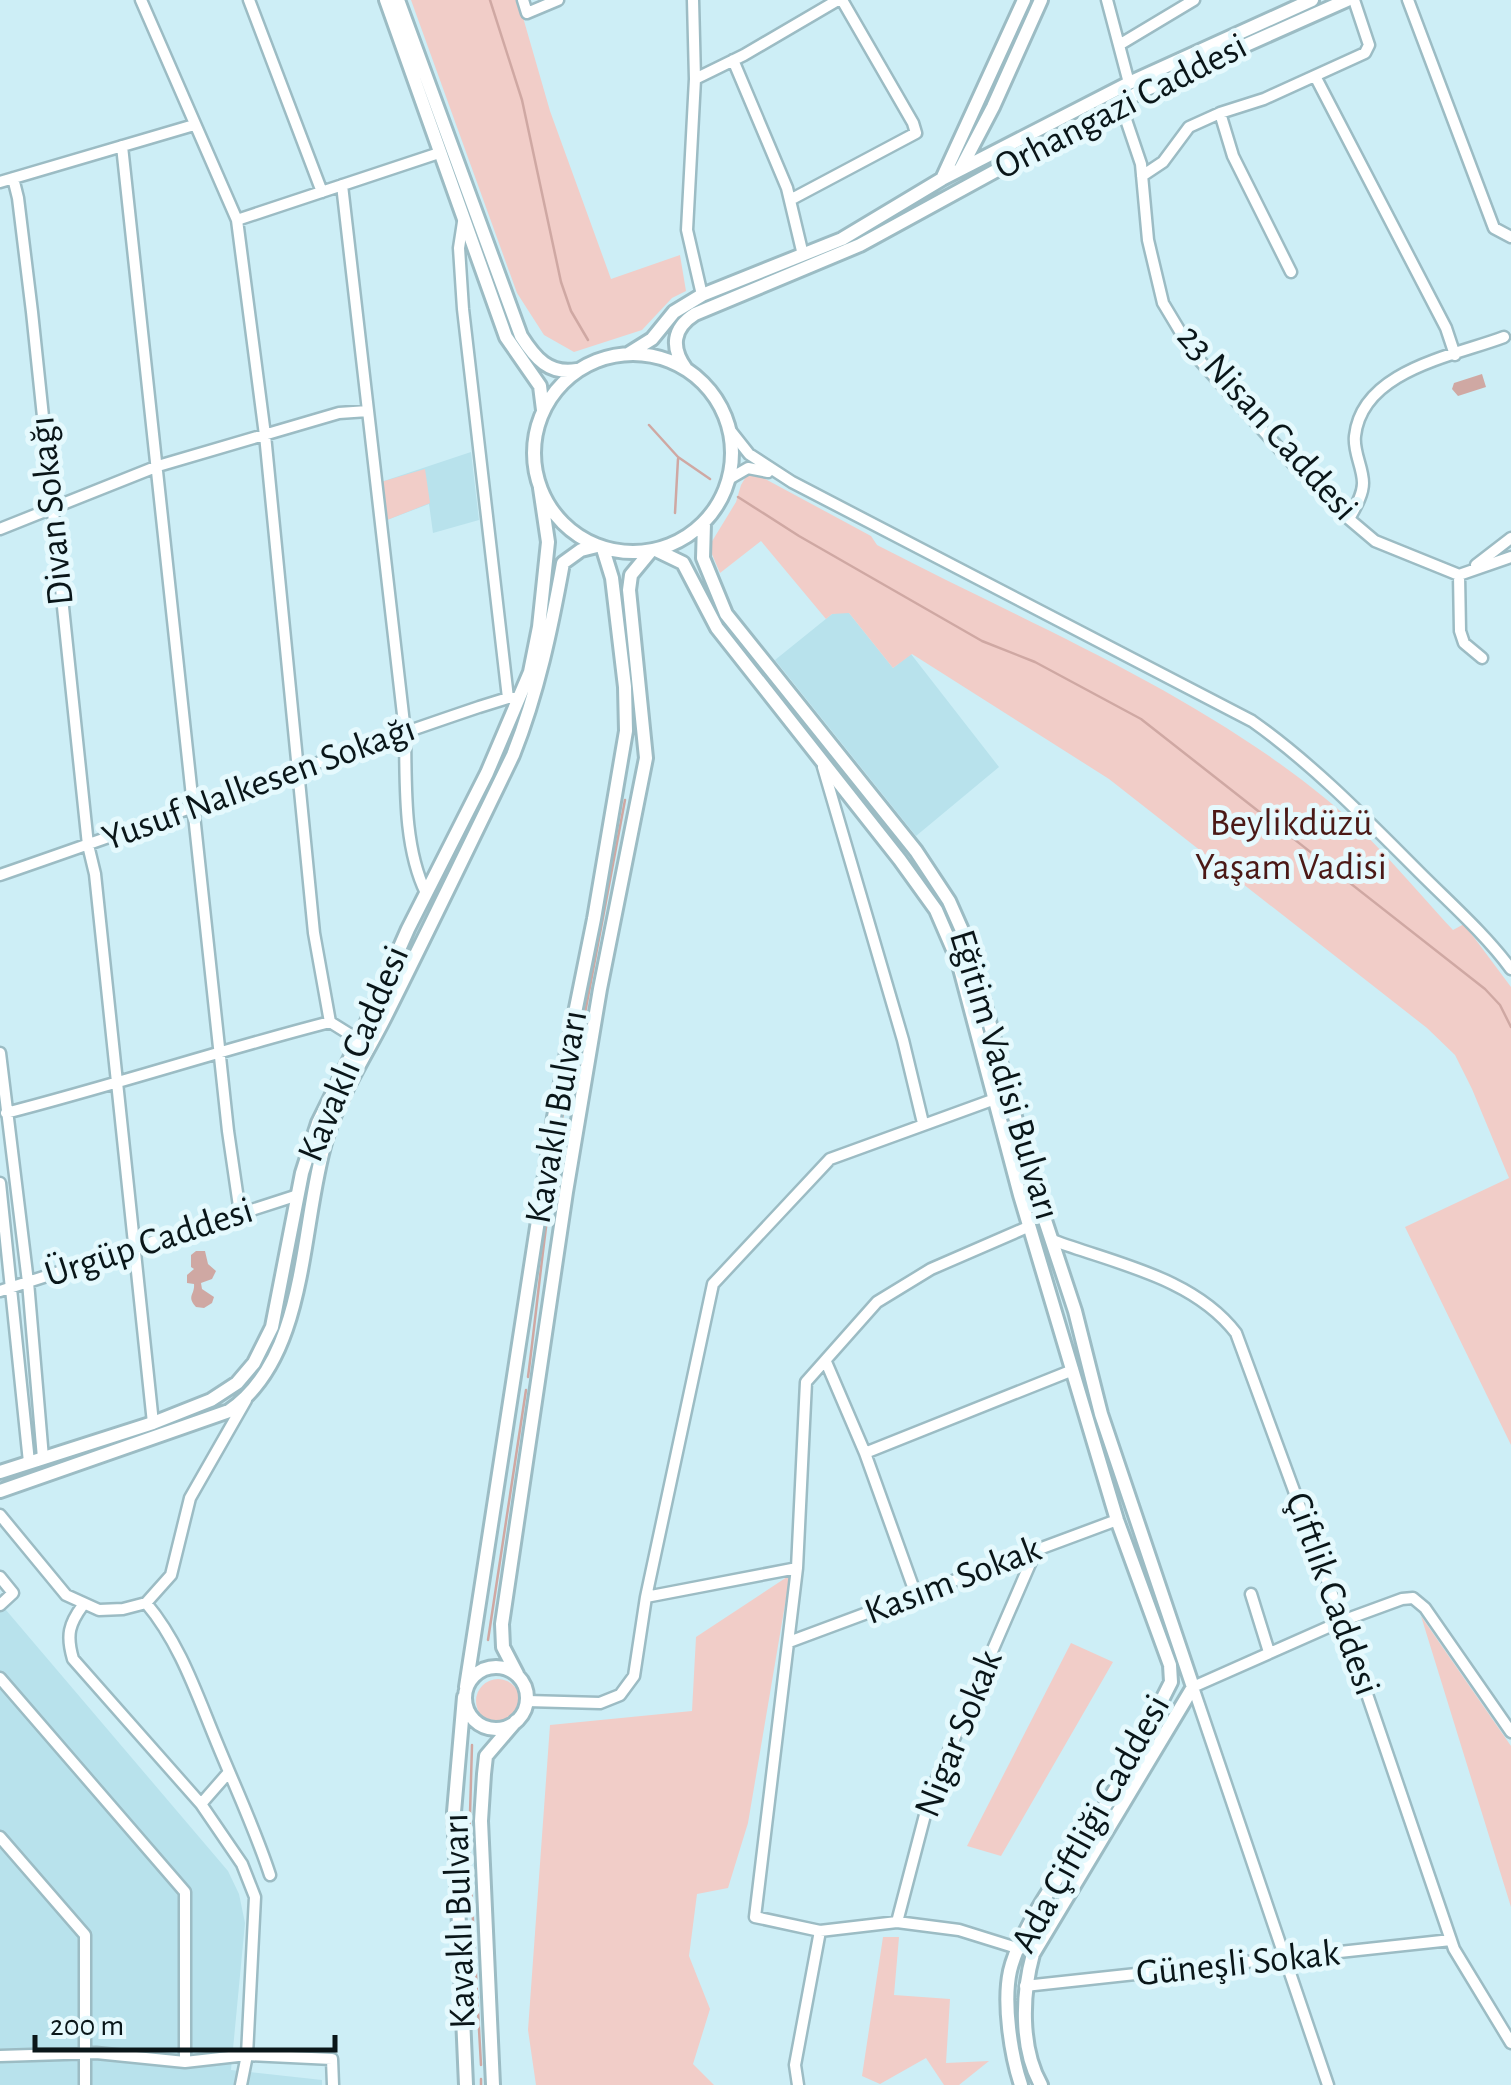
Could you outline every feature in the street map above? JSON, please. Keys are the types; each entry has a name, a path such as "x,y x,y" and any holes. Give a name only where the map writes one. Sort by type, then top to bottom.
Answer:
{"main road":[{"path":"386,0 506,337 540,386 544,410"},
{"path":"398,0 521,336 546,366 564,372 580,370"},
{"path":"1024,0 942,179 951,194 1041,0"},
{"name":"Orhangazi Caddesi","path":"628,354 652,340 674,312 702,295 842,239 942,179 1129,83 1312,0"},
{"name":"Orhangazi Caddesi","path":"686,369 675,342 684,321 860,245 1187,69 1350,0"},
{"path":"984,124 987,146 1003,148"},
{"path":"628,354 658,358 686,369 713,394 730,430 733,451 723,495 704,524 686,537 652,551 600,547 568,529 540,488 534,448 544,410 560,385 602,359 628,354"},
{"name":"Kavaklı Caddesi","path":"0,1472 153,1423 211,1400 237,1384 254,1363 272,1327 308,1149 318,1122 487,773 513,698 530,672 548,542 540,488"},
{"name":"Eğitim Vadisi Bulvarı","path":"704,524 703,558 726,614 916,851 950,900 968,944 1101,1414 1192,1687"},
{"name":"Kavaklı Caddesi","path":"0,1491 209,1420 247,1399 272,1362 288,1326 312,1191 336,1114 513,755 531,711 547,653 563,563 577,552 600,547"},
{"name":"Kavaklı Bulvarı","path":"466,2085 454,1812 465,1692 554,1118 626,731 625,687 612,578 600,547"},
{"name":"Eğitim Vadisi Bulvarı","path":"652,551 683,563 717,628 936,910 958,961 1072,1370 1117,1520 1170,1665 1172,1682"},
{"name":"Kavaklı Bulvarı","path":"493,2085 484,1908 486,1756 516,1721 526,1701 523,1682 503,1646 502,1624 566,1192 600,988 646,758 629,590 631,575 652,551"},
{"path":"1030,1226 1046,1222"},
{"path":"516,1674 508,1669 488,1668 478,1672 465,1692 470,1716 486,1728 507,1727 516,1721"},
{"name":"Ada Çiftliği Caddesi","path":"1041,2085 1029,2056 1025,1986 1026,1951 1036,1915 1112,1795 1172,1682"},
{"name":"Ada Çiftliği Caddesi","path":"1022,2085 1014,2061 1008,1985 1011,1966 1026,1951 1192,1687"}],"street":[{"path":"141,0 237,220 265,435 314,933 330,1022"},
{"path":"249,0 322,192"},
{"path":"523,0 526,13 558,0"},
{"path":"693,0 695,78 688,230 702,295"},
{"path":"695,78 840,0 916,133 790,200"},
{"path":"1107,0 1129,83"},
{"path":"1118,45 1194,0"},
{"path":"1142,176 1163,162 1189,127 1264,100 1365,53 1369,46 1350,0"},
{"path":"1408,0 1494,228 1511,237"},
{"path":"733,60 790,200 803,255"},
{"path":"1315,76 1446,328 1455,355"},
{"name":"23 Nisan Caddesi","path":"1120,102 1142,176 1148,240 1163,303 1192,353 1296,467 1376,541 1463,573"},
{"path":"1220,113 1234,156 1292,272"},
{"path":"0,182 194,125"},
{"path":"122,146 219,1052 240,1214"},
{"path":"237,220 439,154"},
{"name":"Divan Sokağı","path":"13,178 32,312 153,1423"},
{"path":"342,185 405,732 406,789 414,849 426,893"},
{"path":"464,221 459,248 463,309 513,698"},
{"path":"1349,519 1362,493 1363,480 1354,438 1360,417 1379,390 1398,374 1504,337"},
{"path":"0,529 158,466 339,412 368,411"},
{"path":"730,430 748,454 792,482 1252,721 1289,747 1346,799 1511,969"},
{"path":"729,479 737,472 753,468 792,482"},
{"path":"1463,573 1511,538"},
{"path":"1463,573 1511,557"},
{"path":"1463,573 1460,631 1464,643 1482,658"},
{"name":"Yusuf Nalkesen Sokağı","path":"0,875 193,810 299,767 513,698"},
{"path":"820,762 924,1123"},
{"path":"6,1112 330,1022 359,1040"},
{"path":"0,1053 28,1282 36,1460"},
{"path":"526,1701 600,1704 620,1695 634,1676 646,1596 714,1284 830,1159 994,1098"},
{"path":"0,1183 6,1289 36,1460"},
{"name":"Ürgüp Caddesi","path":"6,1289 298,1194"},
{"path":"1026,1951 959,1930 897,1922 820,1931 756,1917 796,1568 806,1382 877,1302 932,1269 1030,1226"},
{"name":"Çiftlik Caddesi","path":"1055,1242 1188,1290 1224,1318 1236,1333 1342,1622 1451,1940 1511,2043"},
{"path":"826,1362 865,1453 916,1595"},
{"path":"865,1453 1072,1370"},
{"path":"0,1516 66,1595 99,1610 146,1603 171,1575 190,1498 247,1399"},
{"name":"Kasım Sokak","path":"789,1642 1117,1520"},
{"name":"Nigar Sokak","path":"897,1922 930,1792 1036,1550"},
{"path":"646,1596 796,1568"},
{"path":"0,1578 13,1593 0,1605"},
{"path":"1251,1594 1269,1652"},
{"path":"1172,1682 1192,1687 1402,1599 1420,1602 1511,1732"},
{"path":"146,1603 166,1628 181,1658 270,1875"},
{"path":"84,1605 70,1622 72,1659 201,1804 242,1864 255,1897 247,2054 241,2085"},
{"path":"0,1678 185,1892 185,2062"},
{"path":"1192,1687 1328,2085"},
{"path":"201,1804 229,1772"},
{"path":"0,1837 85,1935 86,2085"},
{"path":"798,2085 796,2065 820,1931"},
{"name":"Güneşli Sokak","path":"1025,1986 1451,1940"},
{"path":"0,2056 86,2053 185,2062 247,2054 332,2059 333,2085"}],"shaded area":[{"path":"1482,374 1486,387 1458,396 1452,389 1454,383"},
{"path":"471,452 479,520 433,533 429,504 387,520 381,482"},
{"path":"849,613 893,668 911,654 999,767 916,836 775,660 832,614"},
{"path":"205,1251 208,1264 216,1271 212,1279 201,1283 202,1289 214,1297 204,1308 193,1303 194,1284 187,1283 187,1275 194,1269 191,1255"},
{"path":"0,1603 228,1871 239,1894 245,1923 231,2070 322,2080 322,2085 0,2085"}],"green space":[{"path":"411,0 518,0 550,111 611,279 680,255 686,291 672,298 642,330 574,352 544,335 517,293"},
{"path":"425,469 430,503 387,520 381,482"},
{"name":"Beylikdüzü Yaşam Vadisi","path":"747,475 758,475 871,536 877,545 1109,661 1221,724 1275,760 1343,814 1453,930 1464,924 1511,987 1511,1445 1405,1227 1509,1178 1455,1055 1427,1028 1109,779 912,654 893,668 849,613 832,614 826,619 761,541 720,573 711,543"},
{"path":"790,1575 748,1823 728,1888 697,1894 689,1956 710,2009 693,2064 714,2085 536,2085 528,2030 550,1725 692,1711 696,1637"},
{"path":"1421,1616 1511,1746 1511,1907"},
{"path":"1071,1643 1113,1662 1001,1856 967,1846"},
{"path":"498,1679 513,1686 520,1701 513,1716 498,1723 483,1716 476,1701 483,1686"},
{"path":"883,1937 899,1937 894,1995 950,1999 946,2063 989,2061 959,2085 944,2085 926,2058 880,2084 862,2076"}],"waterway":[{"path":"490,0 522,100 561,282 571,311 588,340"},
{"path":"649,425 678,457 710,479"},
{"path":"675,513 678,459"},
{"path":"738,497 982,641 1035,662 1141,719 1485,989 1500,1005 1511,1027"},
{"path":"585,1013 625,800"},
{"path":"528,1377 556,1157 582,1026"},
{"path":"488,1640 526,1390"},
{"path":"472,1745 469,1849 481,2065"},
{"path":"481,2079 481,2085"}]}
